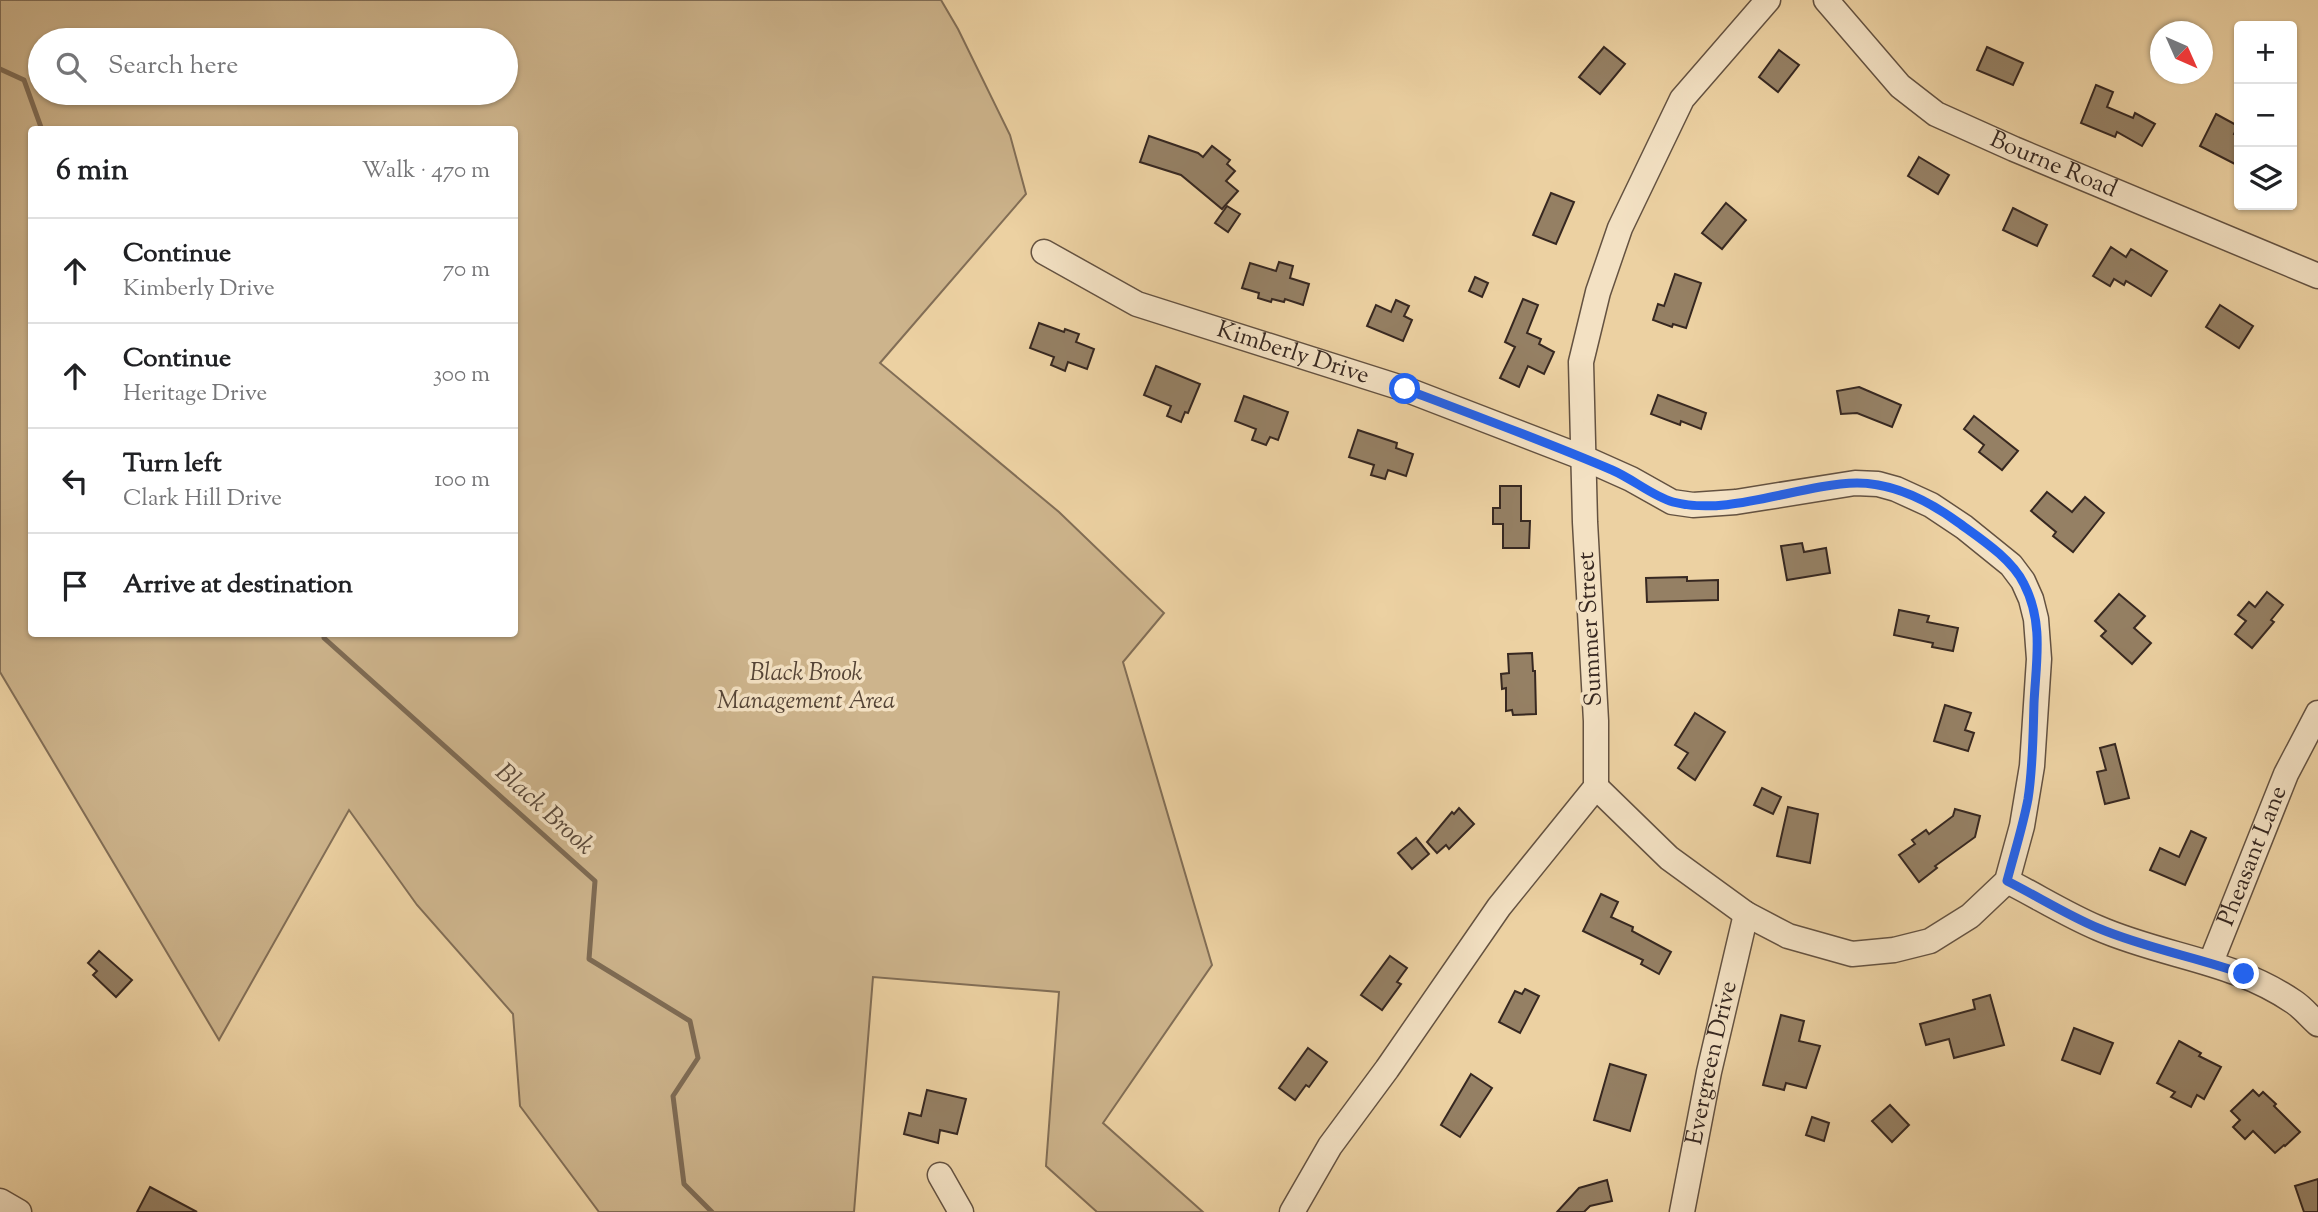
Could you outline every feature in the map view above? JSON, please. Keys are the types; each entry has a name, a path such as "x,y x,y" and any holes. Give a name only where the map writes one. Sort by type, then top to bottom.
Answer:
{"street":[{"name":"Summer Street","path":"1596,787 1596,721 1585,522 1581,362 1598,292 1620,228 1682,99 1768,0"},
{"name":"Bourne Road","path":"1826,0 1900,86 1936,114 2318,276"},
{"name":"Kimberly Drive","path":"1044,252 1137,303 1405,389 1584,458 1623,475 1672,502 1693,505 1736,502 1855,483 1878,484 1914,496 1948,515 2011,565 2023,581 2036,619 2039,659 2028,798 2007,881"},
{"name":"Pheasant Lane","path":"2211,962 2286,774 2318,713"},
{"path":"1292,1212 1330,1146 1499,907 1596,787 1669,858 1746,914 1788,936 1852,954 1894,950 1930,941 1970,916 2007,881 2098,928 2154,948 2211,962 2244,974 2296,1003 2318,1024"},
{"name":"Evergreen Drive","path":"1682,1212 1709,1072 1746,914"},
{"path":"940,1175 961,1212"},
{"path":"0,1201 19,1212"}],"green space":[{"name":"Black Brook Management Area","path":"0,0 941,0 1010,135 1026,194 880,363 1059,512 1164,613 1123,662 1212,965 1103,1123 1203,1212 1097,1212 1046,1166 1059,992 873,977 854,1212 599,1212 520,1106 513,1014 417,905 349,810 219,1040 0,672"}],"building":[{"path":"1604,47 1625,64 1600,94 1579,77"},
{"path":"1987,47 2023,63 2013,85 1977,70"},
{"path":"1779,50 1799,65 1778,92 1759,77"},
{"path":"2096,85 2113,92 2107,107 2133,118 2135,113 2155,124 2142,146 2117,132 2115,137 2081,123"},
{"path":"2216,114 2234,124 2234,163 2200,146"},
{"path":"1149,136 1203,157 1212,146 1230,160 1227,164 1235,171 1226,181 1238,191 1222,209 1181,175 1140,162"},
{"path":"1919,157 1949,175 1938,194 1908,176"},
{"path":"1551,193 1574,202 1556,244 1533,235"},
{"path":"1726,203 1746,220 1722,249 1702,233"},
{"path":"1227,206 1240,214 1228,232 1215,223"},
{"path":"2013,208 2047,225 2037,246 2003,230"},
{"path":"2111,247 2126,257 2131,249 2167,271 2151,296 2126,281 2124,285 2114,279 2110,286 2093,276"},
{"path":"1279,262 1293,266 1290,278 1309,284 1303,305 1285,299 1284,302 1272,299 1271,302 1258,298 1259,293 1242,288 1250,263 1276,271"},
{"path":"1675,274 1701,283 1686,328 1673,324 1672,327 1653,320 1658,304 1664,306"},
{"path":"1475,277 1488,283 1482,297 1469,291"},
{"path":"1523,299 1538,305 1527,333 1541,339 1539,344 1554,352 1544,374 1528,366 1519,387 1500,378 1515,347 1505,342"},
{"path":"1396,300 1409,306 1404,316 1412,320 1403,341 1367,326 1376,305 1391,312"},
{"path":"2220,305 2253,326 2239,348 2206,327"},
{"path":"1039,323 1079,334 1076,342 1094,349 1087,369 1068,362 1065,371 1051,365 1054,357 1030,348"},
{"path":"1156,366 1200,384 1188,413 1185,412 1181,422 1167,416 1171,406 1144,395"},
{"path":"1859,387 1901,405 1892,427 1857,413 1841,414 1837,391"},
{"path":"1658,395 1706,413 1701,429 1681,421 1680,425 1651,414"},
{"path":"1244,396 1288,412 1278,440 1270,437 1266,445 1252,440 1256,429 1235,421"},
{"path":"1974,416 2018,451 2002,470 1979,452 1984,445 1964,429"},
{"path":"1358,430 1397,443 1396,448 1413,454 1406,476 1388,470 1385,479 1371,475 1374,465 1349,457"},
{"path":"1500,486 1521,486 1521,521 1530,521 1529,548 1503,548 1503,524 1493,524 1493,508 1500,508"},
{"path":"2047,492 2072,512 2085,497 2104,513 2073,552 2053,536 2056,532 2031,511"},
{"path":"1802,543 1804,552 1826,548 1830,573 1787,580 1781,546"},
{"path":"1687,577 1687,581 1718,580 1718,600 1647,602 1646,578"},
{"path":"2267,592 2283,605 2271,620 2274,622 2252,648 2235,634 2246,621 2238,615 2249,602 2255,607"},
{"path":"2119,594 2145,616 2134,628 2151,643 2132,664 2101,636 2106,631 2095,621"},
{"path":"1899,610 1929,616 1927,622 1958,628 1953,651 1932,647 1933,643 1894,635"},
{"path":"1532,653 1536,714 1513,715 1512,710 1506,711 1506,688 1502,689 1501,674 1509,673 1508,654"},
{"path":"1945,705 1971,713 1965,730 1974,733 1968,751 1934,741"},
{"path":"1695,713 1725,732 1695,780 1678,768 1688,753 1675,745"},
{"path":"2115,744 2129,798 2105,804 2097,772 2106,770 2100,748"},
{"path":"1762,788 1781,797 1773,814 1754,805"},
{"path":"1788,807 1818,814 1810,863 1777,856"},
{"path":"1459,808 1474,824 1449,849 1446,845 1437,853 1427,842 1452,812 1454,814"},
{"path":"1955,809 1980,816 1975,837 1935,866 1937,868 1919,882 1899,855 1915,844 1912,840 1926,830 1929,834 1953,816"},
{"path":"2191,831 2206,838 2185,885 2150,870 2160,848 2179,857"},
{"path":"1416,838 1429,854 1412,869 1398,853"},
{"path":"1601,894 1618,902 1611,917 1633,927 1632,931 1671,952 1659,974 1641,964 1643,960 1583,931"},
{"path":"99,951 132,980 116,997 93,975 97,971 88,963"},
{"path":"1390,956 1407,968 1397,982 1401,984 1382,1010 1361,995"},
{"path":"1525,989 1539,996 1520,1033 1499,1022 1515,991 1522,994"},
{"path":"1990,995 2004,1045 1954,1058 1949,1039 1926,1045 1920,1024 1975,1009 1973,1000"},
{"path":"1781,1015 1804,1021 1799,1041 1820,1046 1806,1088 1786,1083 1784,1090 1763,1085"},
{"path":"2074,1028 2113,1043 2100,1074 2062,1060"},
{"path":"2179,1041 2201,1053 2199,1056 2221,1067 2204,1099 2197,1095 2191,1107 2171,1097 2175,1092 2157,1083"},
{"path":"1308,1048 1327,1062 1309,1087 1306,1085 1295,1100 1279,1088"},
{"path":"1610,1064 1646,1075 1630,1131 1594,1120"},
{"path":"1471,1074 1492,1088 1460,1137 1441,1125"},
{"path":"927,1090 966,1099 957,1134 940,1130 938,1143 904,1134 909,1113 921,1116"},
{"path":"2253,1090 2259,1096 2263,1092 2300,1132 2275,1153 2253,1131 2245,1139 2233,1127 2240,1120 2231,1111"},
{"path":"1890,1105 1909,1125 1892,1142 1872,1121"},
{"path":"1812,1117 1829,1123 1824,1141 1806,1135"},
{"path":"2318,1179 2318,1212 2304,1212 2295,1186"},
{"path":"1607,1180 1612,1201 1590,1206 1584,1212 1557,1212 1579,1188"},
{"path":"150,1187 197,1212 137,1212"}],"waterway":[{"name":"Black Brook","path":"0,69 24,80 28,91"},
{"name":"Black Brook","path":"33,105 41,126"},
{"name":"Black Brook","path":"324,637 595,881 589,959 690,1021 698,1058 673,1096 684,1184 712,1212"}],"route":[{"path":"1405,389 1615,471 1672,502 1714,504 1855,483 1878,484 1914,496 1948,515 2011,565 2023,581 2036,619 2039,659 2034,700 2032,766 2022,826 2007,881 2098,928 2154,948 2211,962 2244,974"}]}
